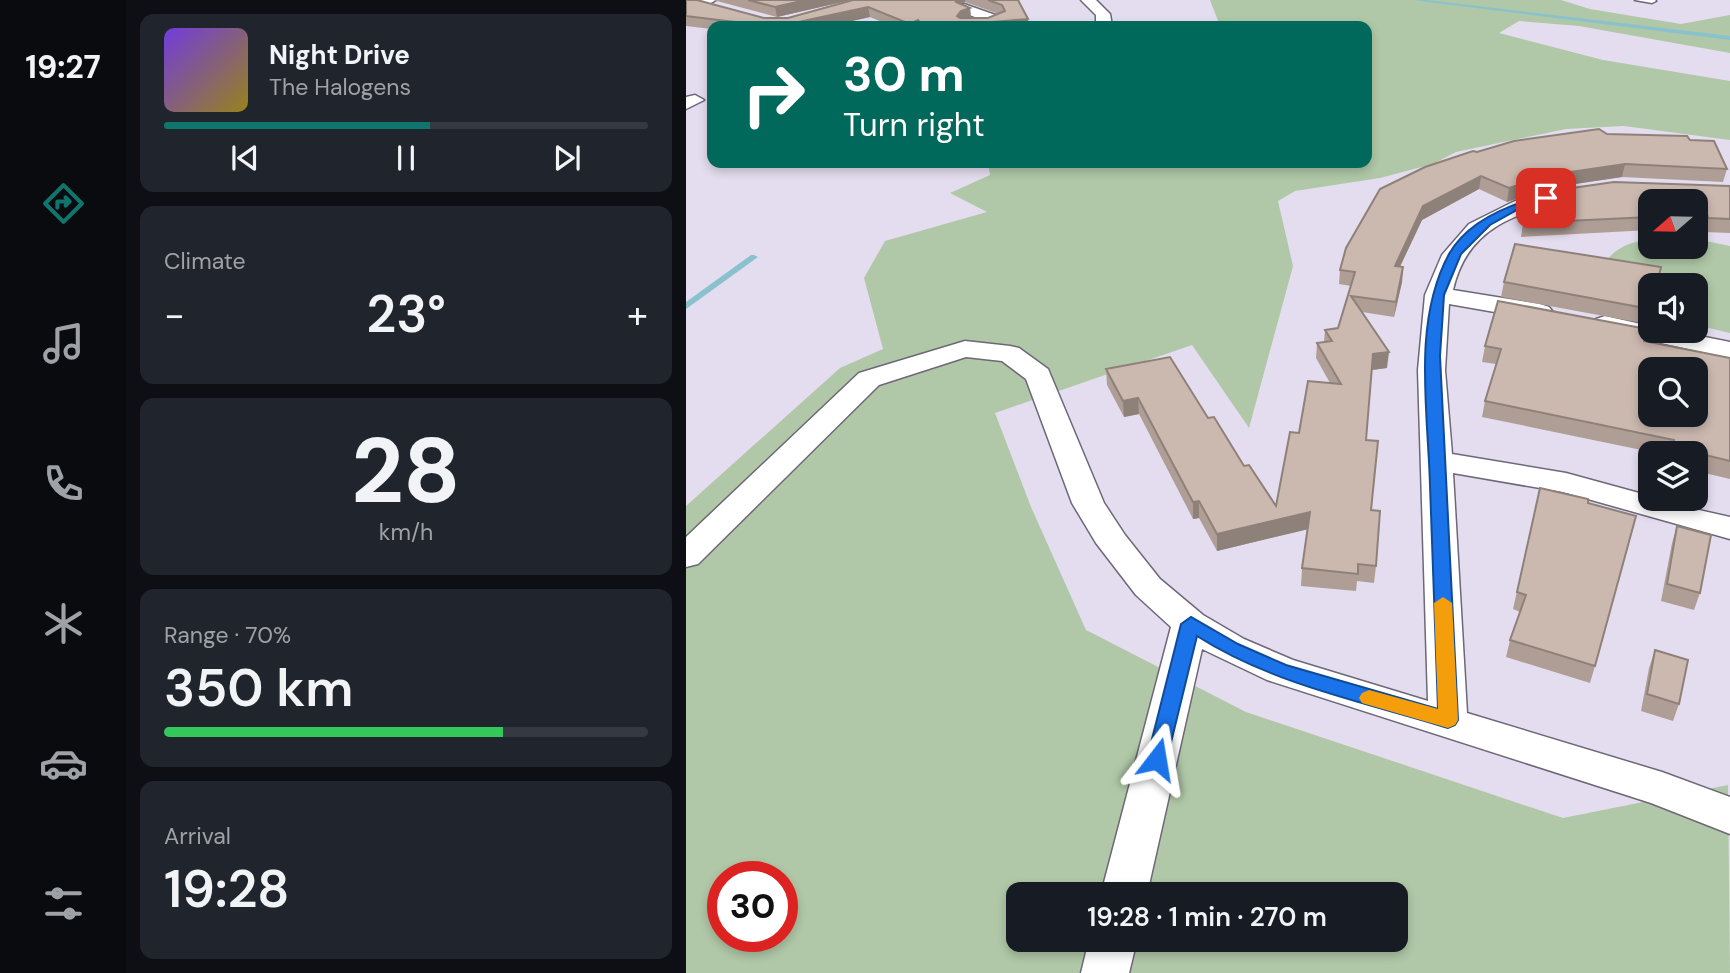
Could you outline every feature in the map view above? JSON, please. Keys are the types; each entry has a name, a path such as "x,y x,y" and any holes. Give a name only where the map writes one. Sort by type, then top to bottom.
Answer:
{"street":[{"path":"1088,0 1102,14 1103,21"},
{"path":"699,1 726,9"},
{"path":"964,8 996,20 992,21"},
{"path":"1448,720 1433,356 1437,295 1455,253 1486,222 1513,208 1546,198 1600,189"},
{"path":"1437,295 1567,317 1730,350"},
{"path":"686,556 869,379 965,349 1010,354 1038,375 1088,503 1113,543 1148,587 1191,624 1231,649 1280,670 1448,720 1662,789 1730,816"},
{"path":"1438,461 1566,483 1730,528"},
{"path":"1127,882 1191,624"},
{"path":"1105,973 1110,952"}],"lane":[{"path":"1639,0 1651,1"}],"green space":[{"path":"1210,0 1561,0 1590,9 1681,24 1730,15 1730,53 1579,26 1519,21 1499,33 1603,60 1730,81 1730,140 1624,126 1566,129 1456,152 1433,164 1380,178 1295,191 1278,201 1293,266 1249,428 1192,345 995,413 1031,507 1086,630 1246,712 1563,818 1728,785 1730,973 686,973 686,506 840,368 883,349 864,278 885,241 987,212 950,193 990,175 989,168 1372,168 1372,21 1218,21"},
{"path":"1708,241 1730,246 1730,333 1708,328 1708,273 1663,273 1605,262 1620,249 1637,242 1638,259 1708,259"}],"building":[{"path":"686,0 697,0 764,18 788,18 853,0 955,0 970,8 961,11 957,16 960,18 988,18 1005,11 1002,5 988,0 1018,0 1028,19 903,21 868,7 803,21 726,21 686,16"},
{"path":"748,0 806,0 775,7"},
{"path":"1599,129 1607,134 1687,136 1690,140 1714,141 1727,169 1625,164 1550,175 1509,188 1481,176 1423,206 1395,266 1403,267 1396,302 1351,296 1389,352 1373,354 1366,440 1378,441 1371,510 1380,511 1376,566 1358,564 1358,574 1302,568 1310,512 1217,534 1199,501 1193,502 1138,398 1123,401 1106,369 1170,357 1208,418 1214,417 1244,466 1249,465 1276,506 1290,432 1299,433 1308,381 1341,384 1317,343 1332,341 1325,330 1338,328 1355,272 1340,270 1346,248 1380,189 1425,167 1473,151 1514,141"},
{"path":"1614,182 1730,186 1730,219 1708,218 1708,189 1638,189 1638,218 1523,223 1540,202 1532,198 1572,188"},
{"path":"1515,244 1661,267 1660,273 1638,273 1638,307 1504,282"},
{"path":"1498,301 1638,327 1638,343 1654,343 1730,358 1730,461 1708,456 1708,441 1674,441 1485,401 1501,349 1485,346"},
{"path":"1540,488 1588,499 1588,503 1636,516 1595,666 1510,640 1526,595 1517,592"},
{"path":"1677,526 1711,535 1700,593 1667,584"},
{"path":"1655,650 1688,660 1679,704 1647,694"}],"waterway":[{"path":"1415,0 1730,38"},
{"path":"686,306 754,257"}],"slow traffic":[{"path":"1369,698 1448,720 1443,603"}],"route":[{"path":"1157,759 1191,624 1231,649 1280,670 1448,720 1433,356 1437,295 1455,253 1486,222 1513,208 1546,198"}]}
